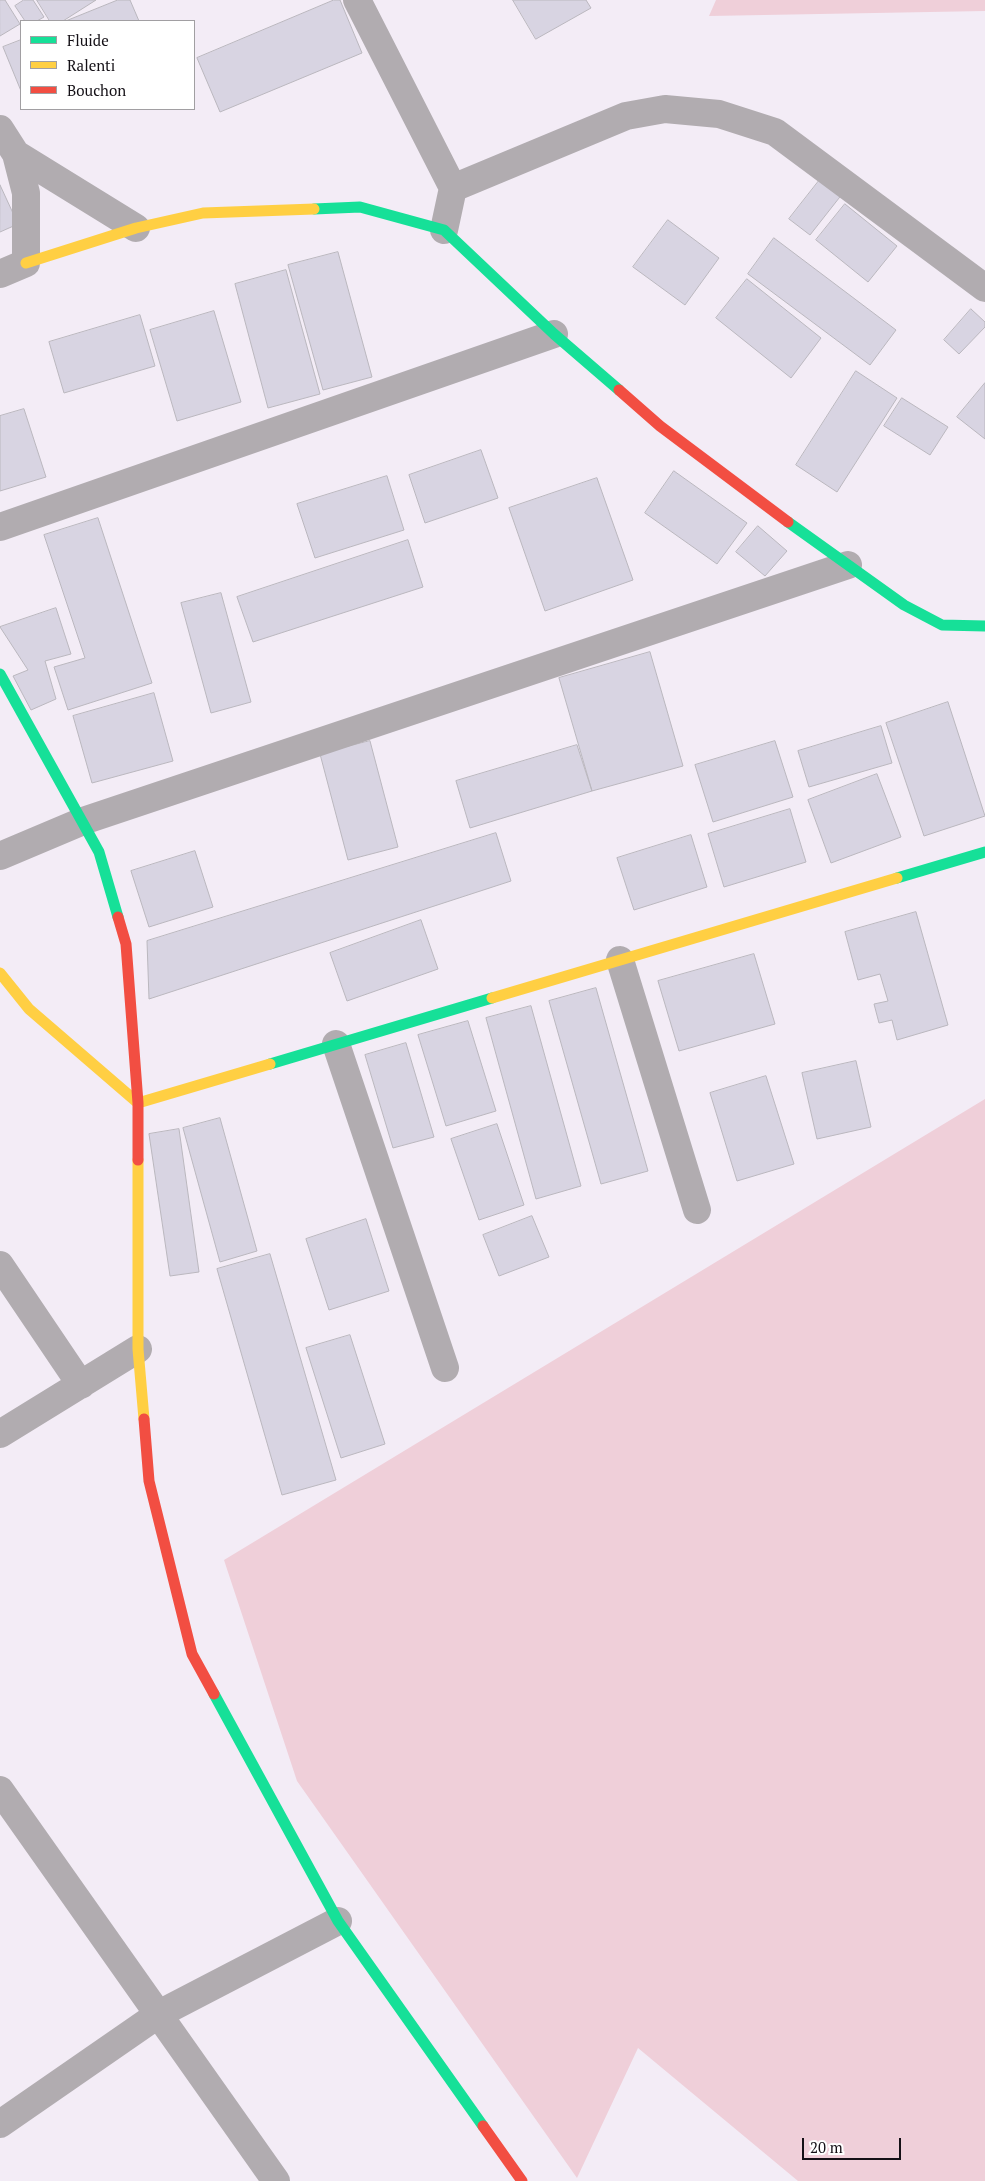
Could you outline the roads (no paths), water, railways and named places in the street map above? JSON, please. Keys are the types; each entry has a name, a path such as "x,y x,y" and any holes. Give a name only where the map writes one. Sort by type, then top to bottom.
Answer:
{"street":[{"path":"357,0 453,188 444,230"},
{"path":"453,188 626,116 665,109 719,114 775,132 985,288"},
{"path":"0,130 16,154 26,193 26,263"},
{"path":"16,154 136,228"},
{"path":"0,274 26,263 136,228 203,213 360,207 444,230 554,334 660,426 848,566 904,606 942,625 985,626"},
{"path":"0,527 554,334"},
{"path":"0,856 83,821 848,566"},
{"path":"0,674 99,852 126,944 138,1103 138,1349 149,1481 192,1654 338,1921 522,2181"},
{"path":"138,1103 985,852"},
{"path":"620,960 696,1210"},
{"path":"0,973 29,1010 138,1103"},
{"path":"336,1044 445,1368"},
{"path":"0,1265 81,1385"},
{"path":"0,1434 138,1349"},
{"path":"0,1790 276,2181"},
{"path":"0,2124 159,2014 338,1921"}]}
